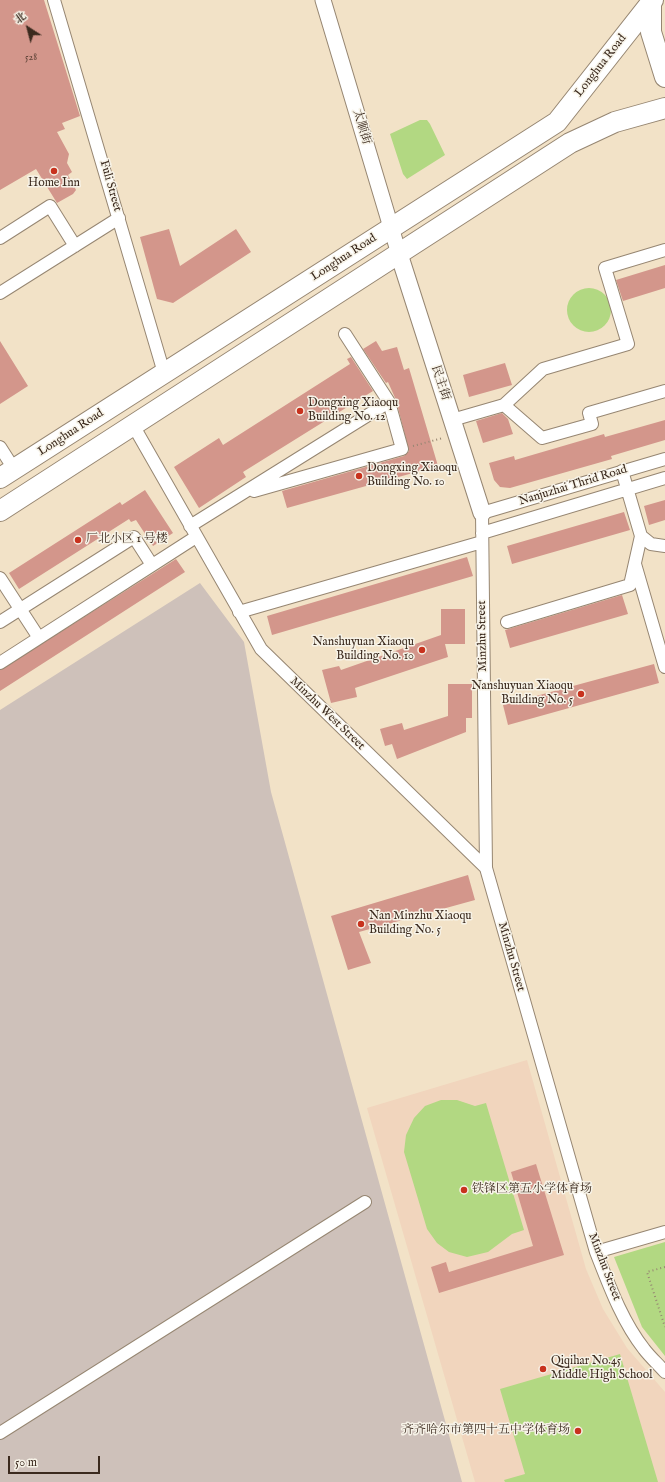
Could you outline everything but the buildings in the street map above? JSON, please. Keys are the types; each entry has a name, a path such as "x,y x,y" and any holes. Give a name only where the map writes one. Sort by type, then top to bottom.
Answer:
{"main road":[{"name":"Longhua Road","path":"7,474 557,122 652,1"},
{"path":"652,1 651,32 665,77"},
{"path":"0,511 570,143 615,122 665,108"},
{"name":"民主街","path":"399,254 482,513"}],"street":[{"name":"Fuli Street","path":"54,0 164,373"},
{"name":"太顺街","path":"323,0 399,254"},
{"path":"0,238 50,206 74,246"},
{"path":"0,293 119,218"},
{"path":"454,427 504,405 543,369 628,344 605,268 665,250"},
{"path":"241,494 402,449 388,402 345,334"},
{"path":"504,405 542,438 592,424 588,413 665,391"},
{"path":"190,526 388,402"},
{"name":"Minzhu West Street","path":"133,425 261,649 486,868"},
{"path":"0,447 7,474"},
{"name":"Nanjuzhai Thrid Road","path":"482,513 665,459"},
{"path":"507,622 630,585 642,536 622,471"},
{"name":"Nanjuzhai Thrid Road","path":"239,612 482,538 665,478"},
{"name":"Minzhu Street","path":"482,513 486,868 596,1252 608,1285 626,1319 644,1349 665,1372"},
{"path":"642,536 651,544 665,546"},
{"path":"0,622 134,537 152,565"},
{"path":"0,663 196,537"},
{"path":"635,563 665,667"},
{"path":"0,578 39,638"},
{"path":"0,1433 365,1202"},
{"path":"596,1252 665,1232"}],"path":[{"path":"402,449 454,427"},
{"path":"665,1267 647,1272 665,1326"}],"shaded area":[{"path":"200,583 244,642 271,792 462,1482 0,1482 0,710"},
{"path":"527,1060 586,1269 603,1309 627,1348 665,1392 665,1482 475,1482 367,1108"}],"green space":[{"path":"420,120 427,120 430,124 445,155 407,179 403,174 390,134"},
{"path":"585,288 593,288 605,294 611,306 611,314 605,326 593,332 585,332 573,326 567,314 567,306 573,294"},
{"name":"铁锋区第五小学体育场","path":"441,1100 457,1100 475,1106 486,1103 524,1230 512,1234 488,1252 467,1257 449,1252 437,1243 427,1229 404,1152 406,1135 414,1118 425,1106"},
{"path":"665,1242 665,1356 642,1327 614,1257"},
{"name":"齐齐哈尔市第四十五中学体育场","path":"620,1354 658,1482 505,1482 504,1480 525,1474 500,1389"}],"place":[{"name":"Home Inn","path":"54,171"},
{"name":"Dongxing Xiaoqu Building No. 12","path":"300,411"},
{"name":"Dongxing Xiaoqu Building No. 10","path":"359,476"},
{"name":"厂北小区 1 号楼","path":"78,540"},
{"name":"Nanshuyuan Xiaoqu Building No. 10","path":"422,650"},
{"name":"Nanshuyuan Xiaoqu Building No. 5","path":"581,694"},
{"name":"Nan Minzhu Xiaoqu Building No. 5","path":"361,924"},
{"name":"铁锋区第五小学体育场","path":"464,1190"},
{"name":"Qiqihar No.45 Middle High School","path":"543,1369"},
{"name":"齐齐哈尔市第四十五中学体育场","path":"578,1431"}]}
